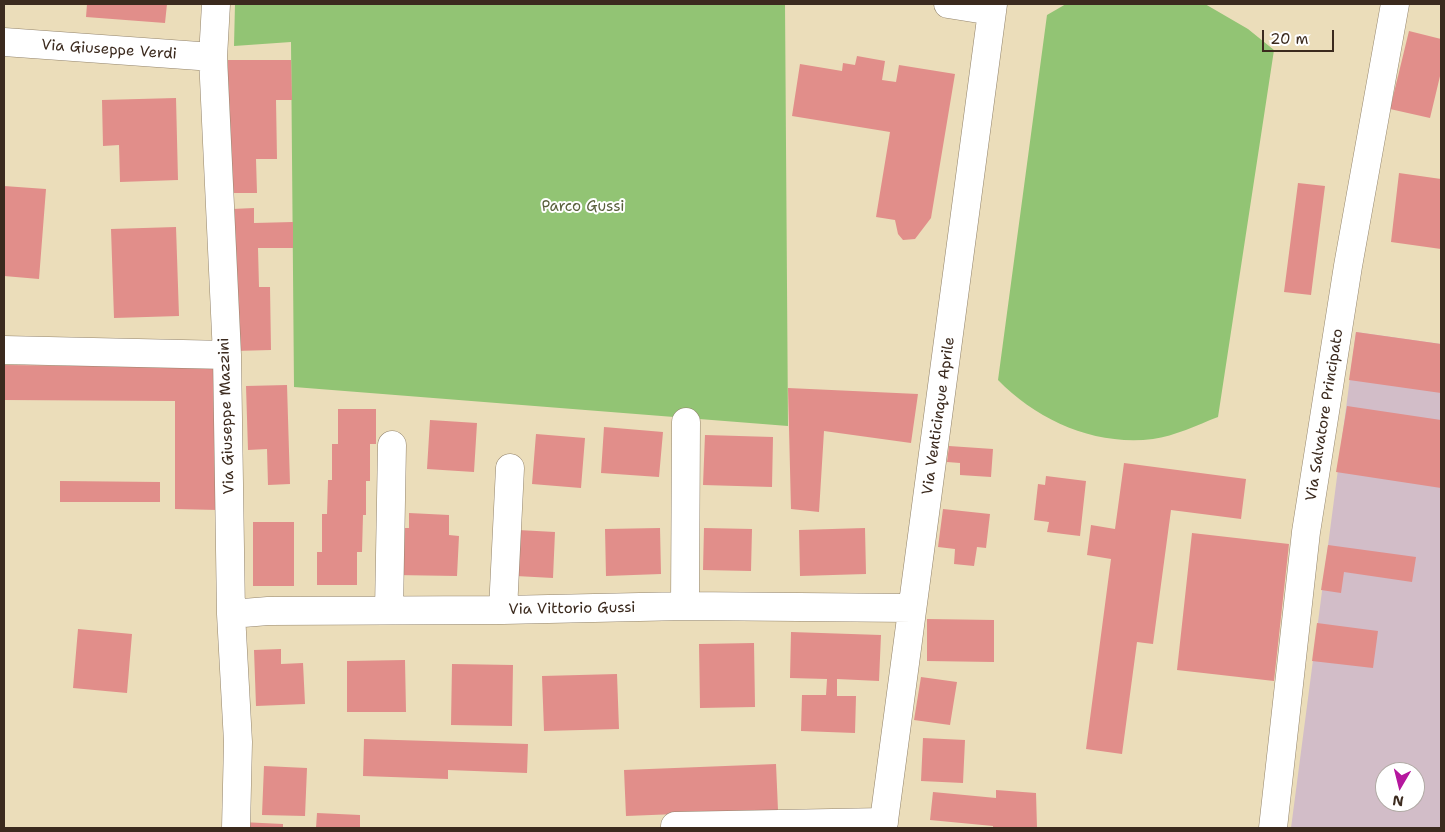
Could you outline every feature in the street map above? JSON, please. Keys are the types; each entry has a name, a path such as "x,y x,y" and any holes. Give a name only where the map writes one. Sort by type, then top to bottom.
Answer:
{"street":[{"name":"Via Giuseppe Mazzini","path":"216,4 213,57 227,355 232,614 238,742 236,828"},
{"path":"948,4 992,7"},
{"name":"Via Salvatore Principato","path":"1273,828 1306,532 1348,266 1395,4"},
{"name":"Via Venticinque Aprile","path":"884,825 992,7"},
{"name":"Via Giuseppe Verdi","path":"4,42 213,57"},
{"path":"4,350 227,355"},
{"path":"685,606 686,422"},
{"path":"389,610 392,445"},
{"path":"503,610 510,468"},
{"name":"Via Vittorio Gussi","path":"232,614 268,610 503,610 685,606 912,608"},
{"path":"676,826 884,825"}],"shaded area":[{"path":"1356,332 1441,344 1441,828 1291,828"}],"green space":[{"name":"Parco Gussi","path":"235,4 785,4 788,426 294,387 291,42 234,46"},
{"path":"1066,4 1205,4 1248,29 1274,50 1218,417 1161,438 1131,440 1110,438 1069,428 1031,408 998,380 1047,15"}],"building":[{"path":"87,4 167,4 165,23 86,17"},
{"path":"1409,31 1441,39 1441,72 1430,118 1390,109"},
{"path":"857,56 885,61 882,80 896,82 899,65 955,74 931,218 915,239 903,240 898,234 895,220 876,217 890,132 792,116 800,64 842,71 843,63 855,65"},
{"path":"228,60 291,60 292,100 276,100 277,159 256,159 257,193 228,193"},
{"path":"176,98 178,180 120,182 119,145 103,146 102,100"},
{"path":"1399,173 1441,179 1441,249 1391,242"},
{"path":"1298,183 1325,186 1311,295 1284,292"},
{"path":"4,186 46,189 39,279 4,276"},
{"path":"254,208 254,223 293,222 293,248 258,248 259,287 270,287 271,350 234,351 232,209"},
{"path":"176,227 179,316 114,318 111,229"},
{"path":"1356,332 1441,344 1441,393 1349,380"},
{"path":"4,365 219,367 218,510 175,509 175,401 4,400"},
{"path":"287,385 290,484 268,485 267,449 248,450 246,386"},
{"path":"788,388 918,394 911,443 824,431 819,512 791,509"},
{"path":"1347,406 1441,420 1441,488 1336,472"},
{"path":"338,409 376,409 376,444 370,444 370,481 366,481 366,515 363,515 362,552 357,552 357,585 317,585 317,552 322,552 322,514 327,514 328,480 332,480 332,444 338,444"},
{"path":"430,420 477,423 474,472 427,469"},
{"path":"604,427 663,432 659,477 601,473"},
{"path":"536,434 585,438 581,488 532,484"},
{"path":"705,435 773,437 772,487 703,485"},
{"path":"949,446 993,449 991,477 960,475 960,463 947,462"},
{"path":"1124,463 1246,479 1241,519 1171,510 1153,644 1137,642 1122,754 1086,749 1111,559 1087,555 1091,525 1115,529"},
{"path":"1046,476 1086,481 1080,536 1047,532 1049,522 1034,520 1038,484 1045,485"},
{"path":"60,481 160,482 160,502 60,502"},
{"path":"943,509 990,514 986,548 977,547 974,566 954,564 955,549 938,547"},
{"path":"409,513 449,515 449,535 459,536 457,576 395,575 396,528 409,528"},
{"path":"253,522 294,522 294,586 253,586"},
{"path":"660,528 661,574 606,576 605,529"},
{"path":"704,528 752,529 751,571 703,570"},
{"path":"865,528 866,574 800,576 799,530"},
{"path":"518,530 555,532 553,578 516,576"},
{"path":"1192,533 1289,544 1274,681 1177,670"},
{"path":"1328,545 1416,557 1412,582 1344,572 1341,593 1321,590"},
{"path":"927,619 994,620 994,662 927,661"},
{"path":"1317,623 1378,631 1373,668 1312,661"},
{"path":"78,629 132,634 127,693 73,688"},
{"path":"791,632 881,635 879,681 837,679 837,696 856,696 855,733 801,731 802,695 826,695 827,679 790,678"},
{"path":"754,643 755,707 700,708 699,644"},
{"path":"281,649 281,664 303,663 305,704 256,706 254,650"},
{"path":"405,660 406,712 347,712 347,661"},
{"path":"452,664 513,665 512,726 451,725"},
{"path":"617,674 619,729 544,731 542,676"},
{"path":"921,677 957,682 950,725 914,720"},
{"path":"923,738 965,740 963,783 921,781"},
{"path":"364,739 528,744 527,773 448,770 448,779 363,776"},
{"path":"776,764 778,810 626,816 624,770"},
{"path":"264,766 307,768 305,816 262,815"},
{"path":"996,790 1036,793 1037,828 993,828 993,826 930,820 933,792 996,798"},
{"path":"317,813 360,815 360,828 316,828"},
{"path":"241,822 283,824 283,828 241,828"}]}
